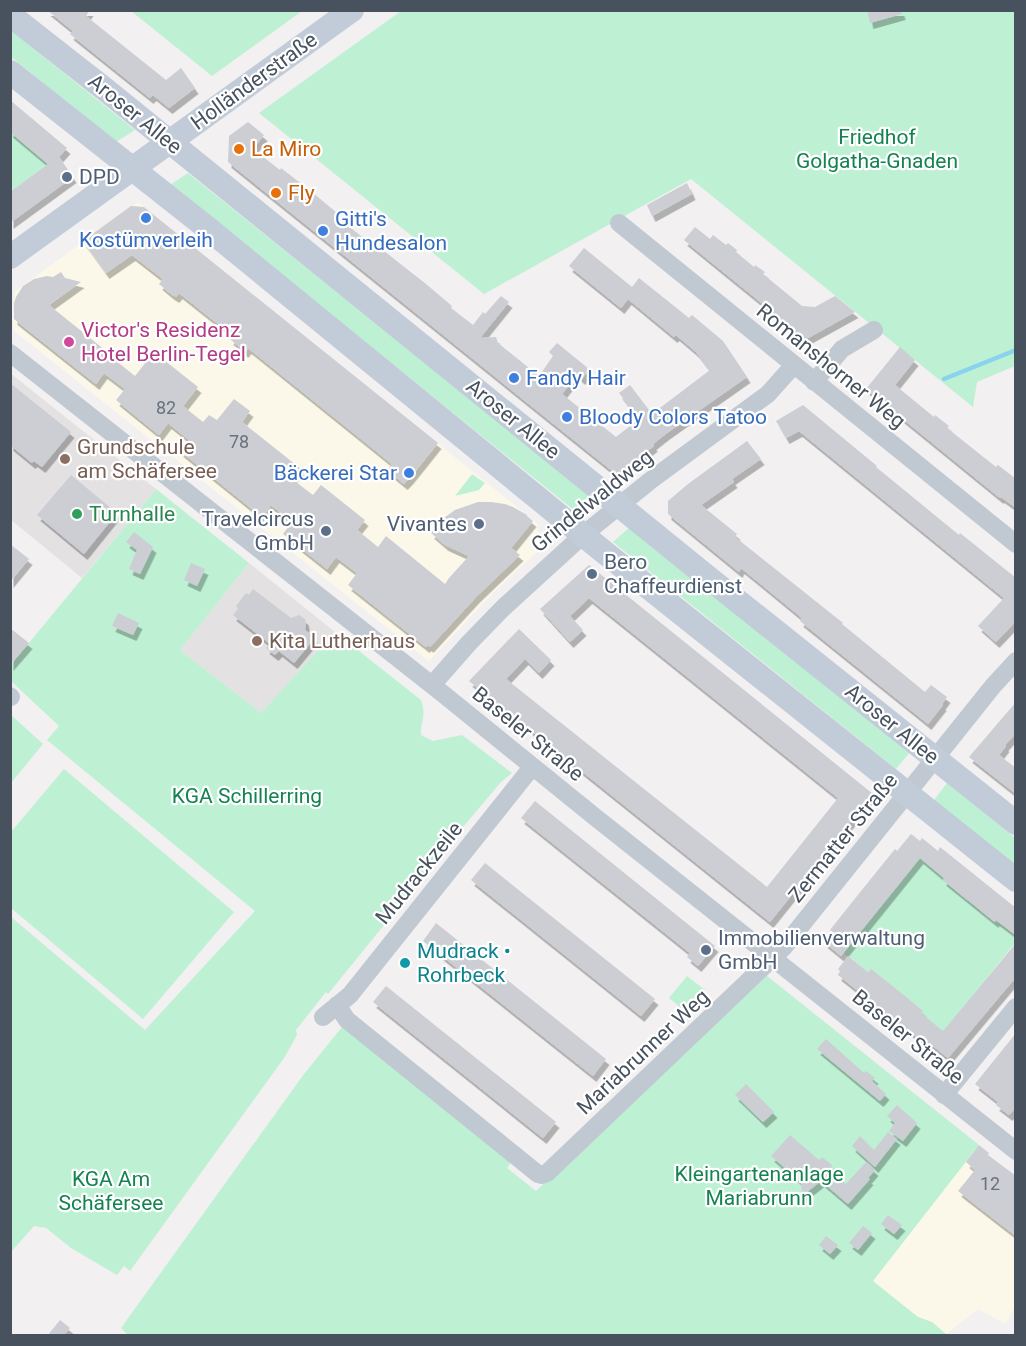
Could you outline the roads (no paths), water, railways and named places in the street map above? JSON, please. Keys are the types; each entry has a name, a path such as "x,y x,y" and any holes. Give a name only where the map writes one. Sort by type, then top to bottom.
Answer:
{"main road":[{"name":"Holländerstraße","path":"10,257 352,10"},
{"name":"Aroser Allee","path":"10,15 1016,823"},
{"name":"Aroser Allee","path":"10,72 206,227 583,535 1016,880"}],"street":[{"name":"Romanshorner Weg","path":"619,223 1016,544"},
{"path":"814,382 842,349 874,330"},
{"name":"Baseler Straße","path":"10,353 432,685 1016,1151"},
{"name":"Grindelwaldweg","path":"432,685 503,608 583,535 619,504 768,394 793,366"},
{"name":"Zermatter Straße","path":"773,958 993,686 1016,662"},
{"name":"Mudrackzeile","path":"323,1017 350,995 532,767"},
{"name":"Mariabrunner Weg","path":"337,1005 347,1020 474,1124 532,1170 542,1175 547,1173 773,958"},
{"path":"944,1095 1016,1007"}],"waterway":[{"path":"944,379 1016,350"}],"place":[{"name":"La Miro","path":"239,149"},
{"name":"DPD","path":"67,177"},
{"name":"Fly","path":"276,193"},
{"name":"Kostümverleih","path":"146,218"},
{"name":"Gitti's Hundesalon","path":"323,231"},
{"name":"Victor's Residenz Hotel Berlin-Tegel","path":"69,342"},
{"name":"Fandy Hair","path":"514,378"},
{"name":"Bloody Colors Tatoo","path":"567,417"},
{"name":"Grundschule am Schäfersee","path":"65,459"},
{"name":"Bäckerei Star","path":"409,473"},
{"name":"Turnhalle","path":"77,514"},
{"name":"Vivantes","path":"479,524"},
{"name":"Travelcircus GmbH","path":"326,531"},
{"name":"Bero Chaffeurdienst","path":"592,574"},
{"name":"Kita Lutherhaus","path":"257,641"},
{"name":"Immobilienverwaltung GmbH","path":"706,950"},
{"name":"Mudrack • Rohrbeck","path":"405,963"}],"park label":[{"name":"Friedhof Golgatha-Gnaden","path":"877,149"},
{"name":"KGA Schillerring","path":"247,796"},
{"name":"Kleingartenanlage Mariabrunn","path":"759,1186"},
{"name":"KGA Am Schäfersee","path":"111,1191"}]}
